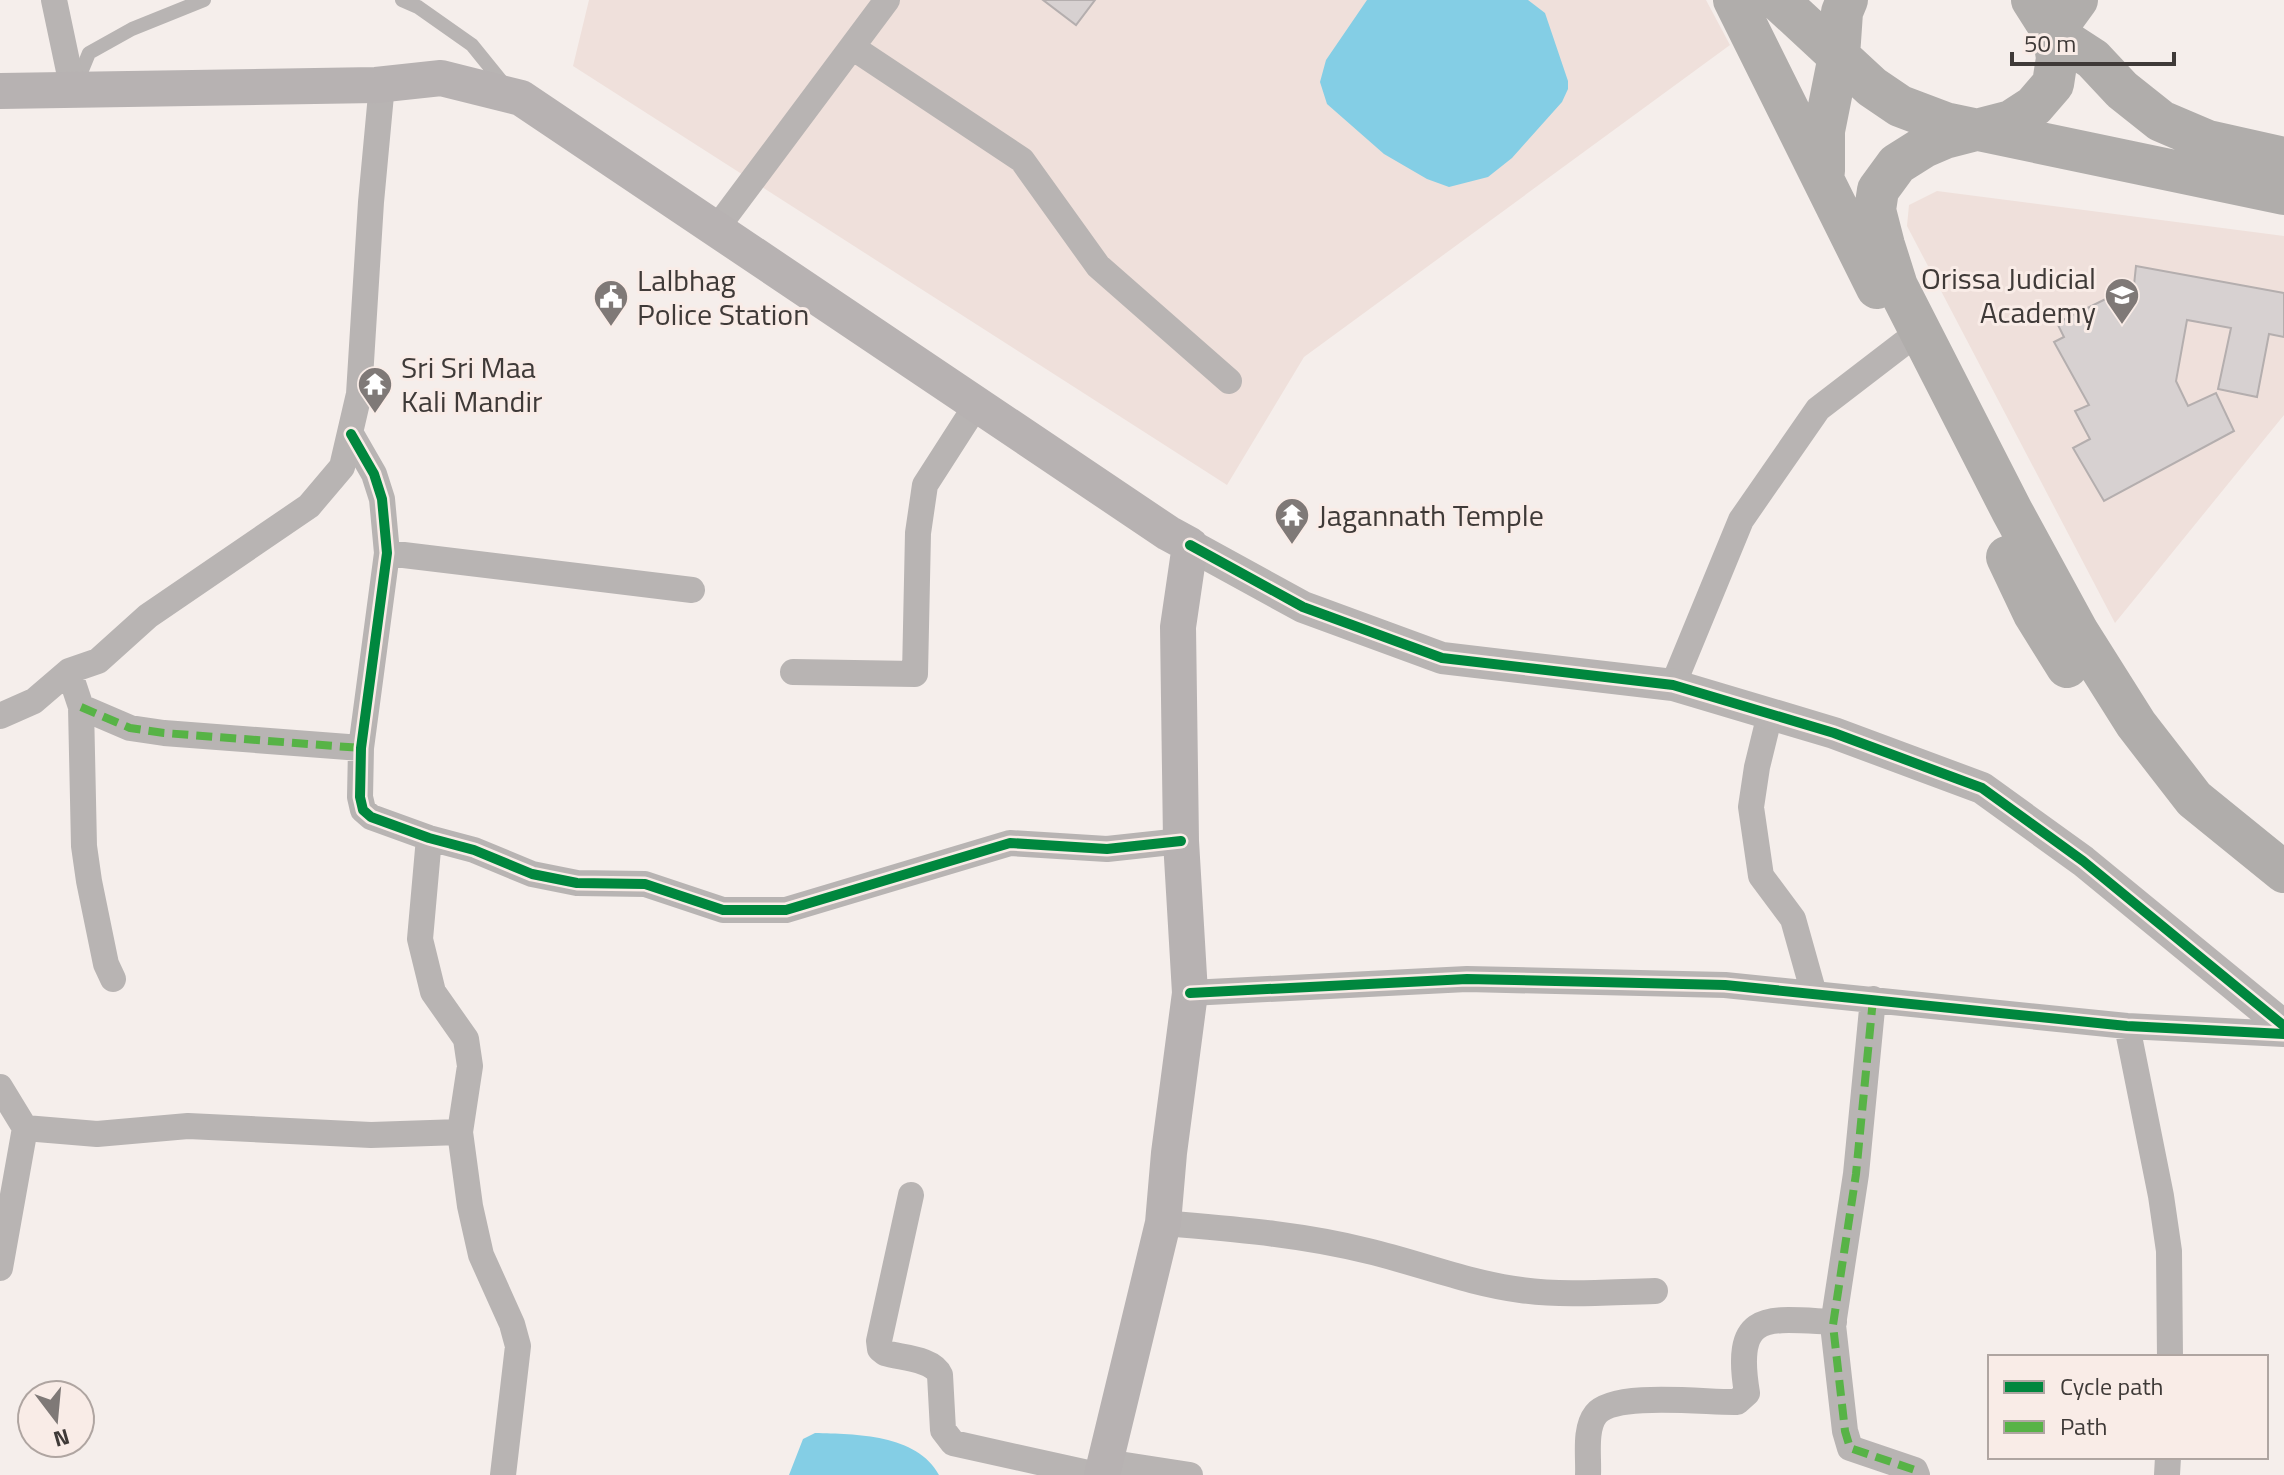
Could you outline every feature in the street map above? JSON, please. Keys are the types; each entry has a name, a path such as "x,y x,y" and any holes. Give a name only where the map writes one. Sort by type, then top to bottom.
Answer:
{"main road":[{"path":"1734,0 1825,180 2034,614 2118,745 2179,816 2284,906"},
{"path":"1778,0 1872,87 1900,106 1945,123 2284,194"},
{"path":"1825,180 1824,131 1839,56 1842,12 1847,0"},
{"path":"2054,11 2057,58 2053,84 2034,106 2011,121 1924,147 1897,164 1878,190 1875,210 1897,286 2078,632 2136,724 2194,799 2284,872"},
{"path":"2054,11 2122,90 2161,121 2208,141 2284,158"},
{"path":"0,91 382,84 441,78 521,98 1190,545 1178,627 1181,841 1190,993 1163,1223 1102,1471"}],"street":[{"path":"54,0 73,90"},
{"path":"716,229 887,0"},
{"path":"852,47 1022,160 1098,266 1229,381"},
{"path":"0,716 34,701 69,671 98,661 148,616 309,506 342,467 359,394 382,84"},
{"path":"1673,685 1741,520 1818,409 1904,343"},
{"path":"793,672 915,674 918,533 925,485 977,404"},
{"path":"351,434 374,474 382,499 387,553 361,748 360,797 363,810 371,817 474,850 532,874 577,883 645,884 723,910 786,910 1010,843 1107,849 1181,841"},
{"path":"1190,545 1303,607 1442,658 1673,685 1834,733 1982,788 2083,861 2284,1026"},
{"path":"387,553 692,590"},
{"path":"69,671 81,707 84,846 106,964 113,979"},
{"path":"81,707 130,728 164,733 361,748"},
{"path":"1770,714 1751,807 1761,876 1793,919 1814,994"},
{"path":"429,838 420,939 433,992 466,1039 470,1066 460,1132 470,1206 481,1255 512,1324 518,1346 503,1475"},
{"path":"1190,993 1467,979 1725,985 2127,1026 2284,1034"},
{"path":"1873,999 1856,1174 1834,1322 1835,1356 1850,1448 1915,1470 1917,1475"},
{"path":"2127,1026 2169,1251 2170,1355"},
{"path":"0,1087 25,1128 0,1268"},
{"path":"25,1128 97,1134 188,1126 371,1135 460,1132"},
{"path":"911,1195 879,1341 880,1349 937,1368 943,1430 953,1443 1102,1471 1190,1475"},
{"path":"1163,1223 1277,1233 1369,1251 1458,1277 1521,1290 1565,1294 1655,1291"},
{"path":"1588,1475 1589,1429 1596,1413 1610,1406 1667,1398 1737,1402 1747,1393 1744,1353 1746,1340 1756,1325 1773,1319 1834,1322"}],"lane":[{"path":"73,90 89,53 132,29 204,0"},
{"path":"402,0 418,7 472,45 514,96"}],"shaded area":[{"path":"589,0 1706,0 1730,45 1304,357 1227,485 573,66"},
{"name":"Orissa Judicial Academy","path":"1937,191 2284,236 2284,415 2115,623 1907,226 1909,205"}],"water":[{"path":"1367,0 1528,0 1545,13 1568,81 1562,102 1512,158 1488,177 1449,187 1427,179 1384,154 1327,104 1320,82 1326,60"},
{"path":"815,1433 866,1436 901,1444 929,1461 939,1475 789,1475 803,1439"}],"building":[{"path":"1043,0 1095,0 1076,25"},
{"path":"2136,266 2284,293 2284,337 2269,334 2257,397 2218,389 2231,328 2187,320 2176,381 2188,406 2216,393 2234,431 2104,501 2073,448 2090,439 2075,411 2089,405 2054,342 2064,337 2057,323 2134,285"}],"marked path":[{"path":"81,707 130,728 164,733 361,748"},
{"path":"1873,999 1856,1174 1833,1325 1845,1431 1850,1448 1915,1470 1917,1475"}],"cycle path":[{"path":"351,434 374,474 382,499 387,553 361,748 360,797 363,810 371,817 474,850 532,874 577,883 645,884 723,910 786,910 1010,843 1107,849 1181,841"},
{"path":"1190,545 1303,607 1442,658 1673,685 1834,733 1982,788 2083,861 2284,1026"},
{"path":"1190,993 1467,979 1725,985 2127,1026 2284,1034"}],"place":[{"name":"Orissa Judicial Academy","path":"2122,326"},
{"name":"Lalbhag Police Station","path":"611,328"},
{"name":"Sri Sri Maa Kali Mandir","path":"375,415"},
{"name":"Jagannath Temple","path":"1292,546"}]}
